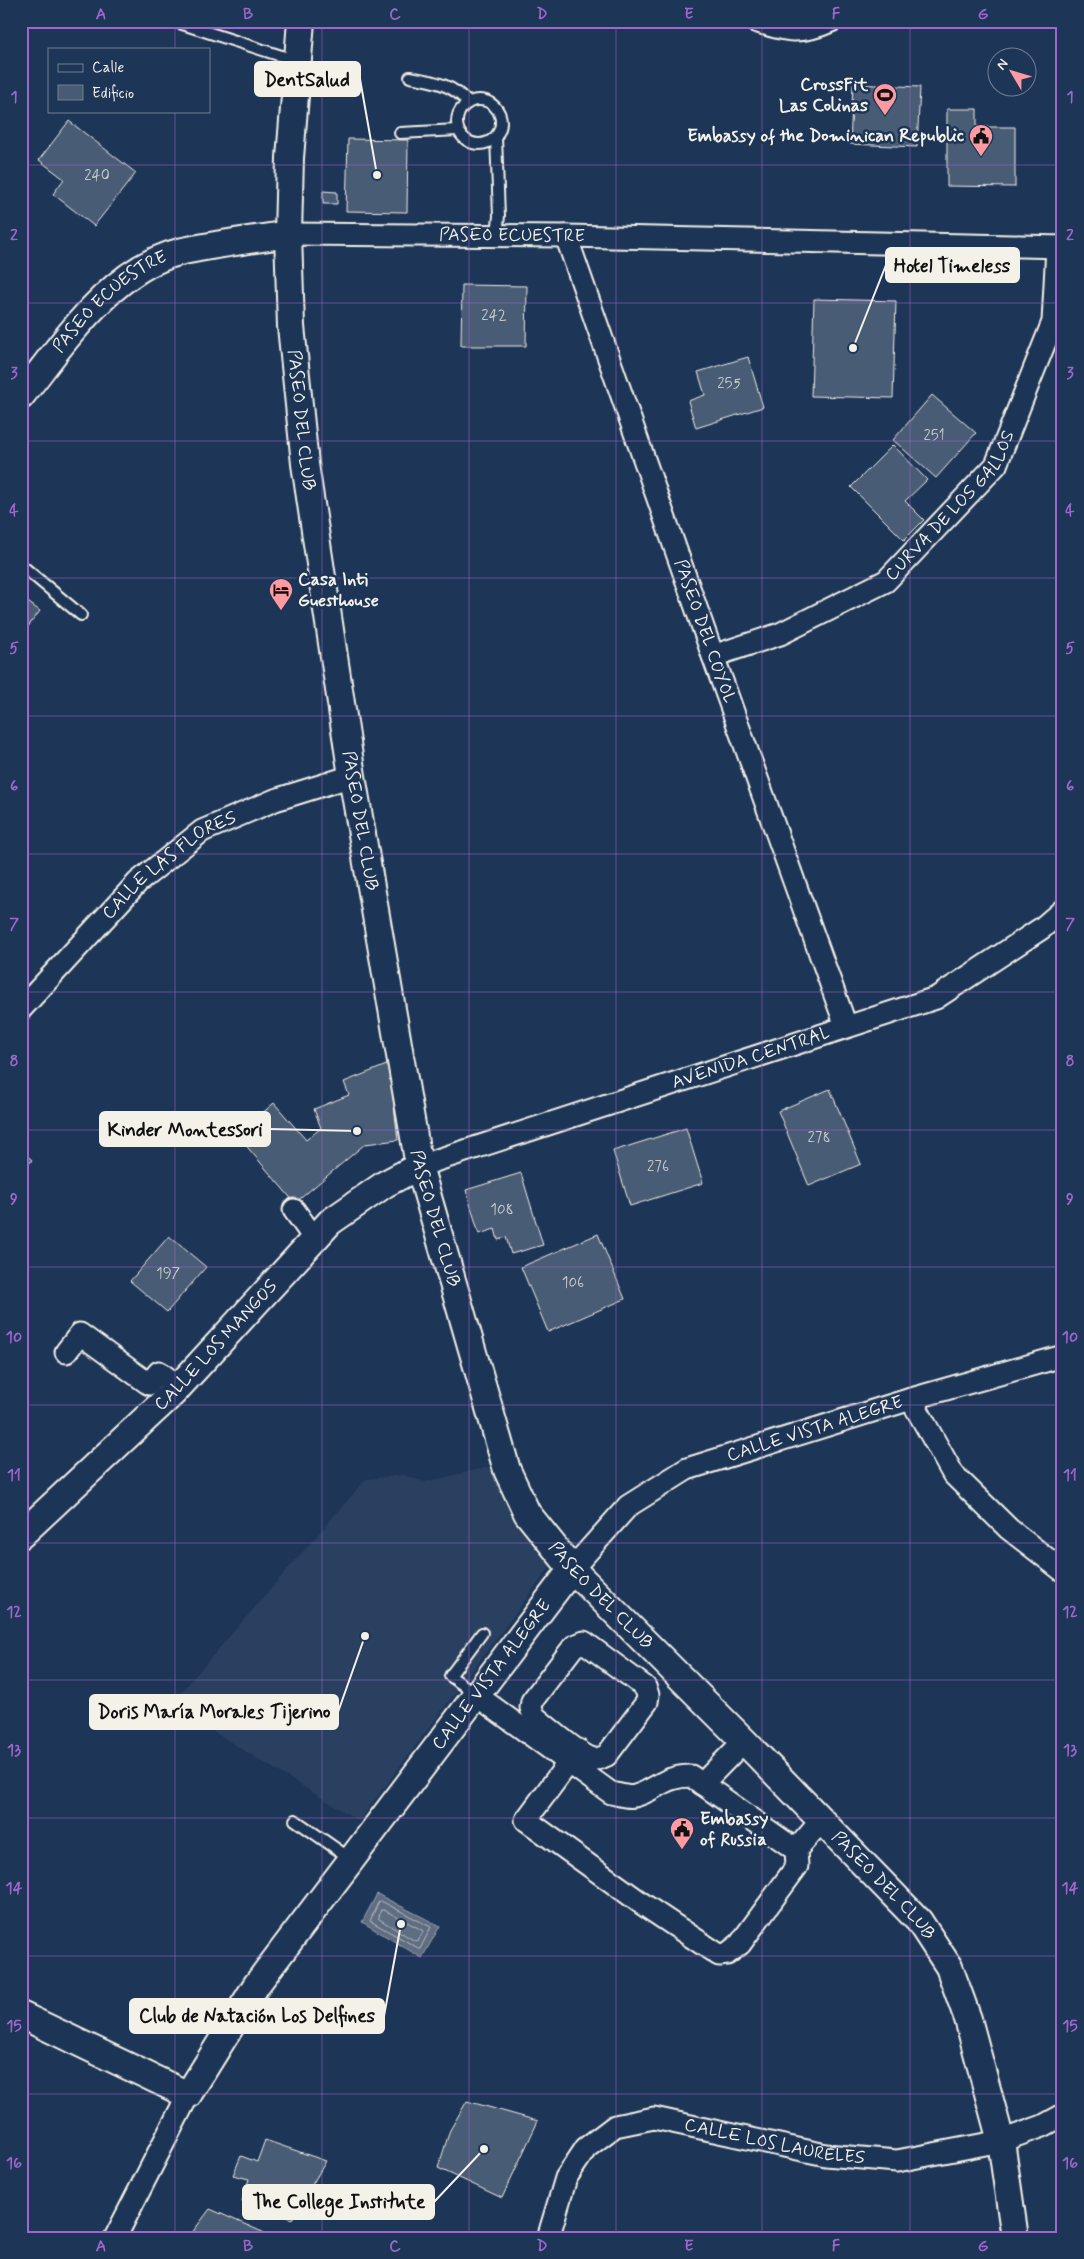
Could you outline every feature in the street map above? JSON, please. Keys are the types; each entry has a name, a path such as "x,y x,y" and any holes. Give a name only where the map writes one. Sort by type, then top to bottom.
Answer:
{"street":[{"name":"PASEO DEL CLUB","path":"301,21 290,158 288,234 290,326 304,464 352,776 419,1166 507,1470 527,1513 572,1569 822,1820 919,1921 949,1967 968,2020 1001,2141 1015,2238"},
{"path":"755,21 785,31 813,29 831,21"},
{"name":"PASEO ECUESTRE","path":"21,396 102,298 134,272 178,252 288,234 566,236 1060,247"},
{"name":"PASEO DEL COYOL","path":"566,236 712,656 846,1026"},
{"name":"CURVA DE LOS GALLOS","path":"712,656 780,634 886,581 996,465 1053,322 1060,247"},
{"name":"CALLE LAS FLORES","path":"21,1009 138,882 202,831 275,800 352,776"},
{"name":"AVENIDA CENTRAL","path":"419,1166 936,998 1042,928 1063,910"},
{"name":"CALLE LOS MANGOS","path":"21,1535 179,1387 314,1238 351,1207 419,1166"},
{"path":"294,1210 314,1238"},
{"path":"66,1352 80,1334 149,1384 159,1372 179,1387"},
{"name":"CALLE VISTA ALEGRE","path":"115,2238 188,2095 257,1984 572,1569 628,1506 688,1469 911,1399 1063,1356"},
{"path":"911,1399 953,1474 1009,1528 1063,1571"},
{"path":"476,1694 573,1756 598,1759 607,1755 647,1702 648,1695 645,1687 584,1642 574,1646 532,1701 531,1708 534,1716 573,1756 611,1793 633,1797 666,1780 680,1776 691,1776 796,1850 798,1866 740,1944 728,1954 719,1955 644,1905 526,1820 573,1756"},
{"path":"702,1784 744,1741"},
{"path":"796,1850 822,1820"},
{"path":"21,2015 188,2095"},
{"name":"CALLE LOS LAURELES","path":"548,2238 566,2178 586,2148 615,2126 654,2118 826,2155 897,2160 1001,2141 1043,2126 1063,2115"}],"lane":[{"path":"173,21 297,61"},
{"path":"410,76 441,83 460,93 468,103"},
{"path":"496,137 490,142 475,144 468,142 458,130 459,114 468,103 484,100 497,108 502,122 496,137 498,235"},
{"path":"400,133 458,130"},
{"path":"21,565 81,614"},
{"path":"476,1694 450,1676 482,1633"},
{"path":"295,1820 352,1859"}],"shaded area":[{"path":"489,1467 551,1566 359,1821 170,1705 366,1479 403,1475 425,1482"}],"water":[{"path":"377,1894 440,1926 422,1958 362,1922"}],"building":[{"name":"CrossFit Las Colinas","path":"853,84 920,87 917,147 850,144"},
{"name":"Embassy of the Dominican Republic","path":"947,109 977,109 977,127 1015,127 1015,187 947,186"},
{"path":"69,121 136,173 94,226 53,194 64,179 39,160"},
{"path":"348,139 408,140 407,212 346,211"},
{"path":"323,191 337,192 337,204 323,204"},
{"path":"462,285 527,286 526,346 461,346"},
{"path":"814,299 896,301 893,398 811,396"},
{"path":"748,357 763,407 696,428 688,401 705,395 698,372"},
{"path":"932,395 976,433 936,478 893,440"},
{"path":"893,445 927,480 905,501 924,520 904,540 851,487"},
{"path":"21,597 40,611 27,628 21,623"},
{"path":"389,1064 398,1140 365,1144 295,1203 237,1135 274,1103 306,1140 321,1128 314,1109 349,1095 344,1082"},
{"path":"830,1089 861,1164 809,1186 778,1111"},
{"path":"686,1128 703,1183 630,1206 613,1151"},
{"path":"21,1150 32,1160 21,1173"},
{"path":"521,1173 543,1245 511,1254 506,1237 498,1240 495,1229 479,1234 466,1190"},
{"path":"598,1234 625,1299 548,1332 521,1267"},
{"path":"169,1236 206,1267 167,1312 130,1281"},
{"path":"467,2101 538,2121 502,2198 438,2168 450,2130"},
{"path":"265,2140 326,2161 292,2219 242,2201 249,2179 233,2175 241,2156 257,2162"},
{"path":"210,2209 276,2238 188,2238"}],"place":[{"name":"CrossFit Las Colinas","path":"885,116"},
{"name":"Embassy of the Dominican Republic","path":"981,157"},
{"name":"DentSalud","path":"377,175"},
{"name":"Hotel Timeless","path":"853,348"},
{"name":"Casa Inti Guesthouse","path":"281,611"},
{"name":"Kinder Montessori","path":"357,1131"},
{"name":"Doris María Morales Tijerino","path":"365,1636"},
{"name":"Embassy of Russia","path":"682,1850"},
{"name":"Club de Natación Los Delfines","path":"401,1924"},
{"name":"The College Institute","path":"484,2149"}]}
